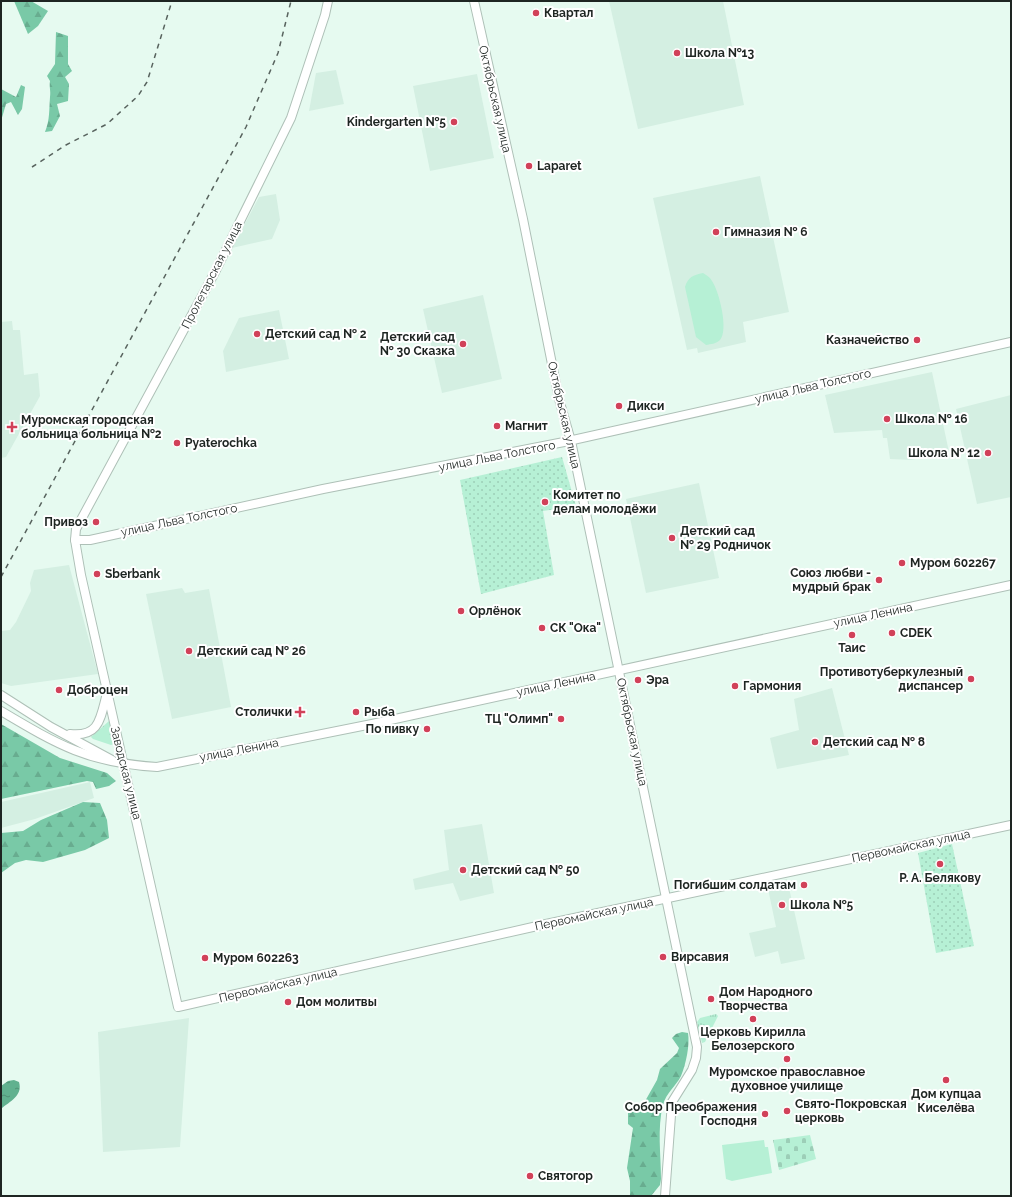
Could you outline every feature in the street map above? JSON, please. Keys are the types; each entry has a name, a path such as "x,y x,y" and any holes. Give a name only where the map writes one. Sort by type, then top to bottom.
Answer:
{"street":[{"name":"Пролетарская улица","path":"75,540 78,524 215,272 291,118 325,15 328,1"},
{"name":"Октябрьская улица","path":"474,1 522,219 559,399 571,441 697,1047 696,1058 692,1070 672,1102 665,1196"},
{"name":"улица Льва Толстого","path":"75,540 90,540 318,490 571,441 1011,342"},
{"name":"Заводская улица","path":"75,540 121,764 178,1007"},
{"name":"улица Ленина","path":"93,753 121,764 157,767 380,722 1011,585"},
{"path":"65,734 80,735 90,733 99,722 107,695"},
{"path":"1,696 65,734 93,753"},
{"path":"1,711 51,740 93,753"},
{"name":"Первомайская улица","path":"178,1007 667,898 1011,825"}],"shaded area":[{"name":"Школа №13","path":"609,1 723,1 744,105 638,129"},
{"path":"336,70 344,104 309,111 316,73"},
{"name":"Kindergarten №5","path":"477,74 494,158 430,171 413,86"},
{"name":"Гимназия № 6","path":"760,176 789,312 743,322 746,342 698,353 697,348 687,350 653,198"},
{"path":"276,194 280,220 272,239 232,248 259,197"},
{"name":"Детский сад № 30 Сказка","path":"483,295 502,379 442,393 423,309"},
{"name":"Детский сад № 2","path":"279,310 289,359 226,372 223,351 239,318"},
{"name":"Муромская городская больница больница №2","path":"12,321 13,330 20,330 24,375 38,373 40,396 6,457 1,458 1,322"},
{"name":"Школа № 16","path":"932,372 949,452 911,460 890,459 887,438 883,438 882,430 834,433 825,395"},
{"name":"Школа № 12","path":"1011,395 1011,497 977,504 956,409"},
{"name":"Детский сад № 29 Родничок","path":"699,483 719,578 646,593 626,499"},
{"path":"69,565 98,674 11,686 1,683 1,634 2,631 10,630 16,622 31,591 30,583 34,570"},
{"name":"Детский сад № 26","path":"182,588 185,593 209,589 231,707 172,719 146,594"},
{"path":"832,688 849,755 777,769 770,738 799,730 794,699"},
{"path":"90,782 94,798 35,819 1,828 1,802"},
{"path":"482,824 494,893 460,901 453,883 415,890 413,879 449,870 444,830"},
{"name":"Школа №5","path":"787,879 805,959 781,964 778,951 755,957 749,933 776,927 767,884"},
{"path":"189,1018 180,1147 103,1152 98,1032"}],"green space":[{"path":"14,1 31,1 48,11 38,26 28,34"},
{"path":"56,32 68,36 68,64 72,71 65,77 69,84 68,101 57,104 60,116 52,131 45,132 49,119 50,95 50,81 47,76 55,64"},
{"path":"21,85 25,87 22,109 18,115 11,102 6,104 1,121 1,89 16,97"},
{"path":"703,273 710,278 715,286 722,310 724,328 723,335 720,340 706,345 696,337 685,287 691,277"},
{"path":"562,457 576,506 543,511 554,575 481,594 460,480"},
{"path":"109,721 115,741 114,744 111,745 91,737"},
{"path":"1,724 60,758 107,773 116,781 109,786 96,789 93,782 87,781 1,799"},
{"path":"83,802 100,803 107,820 109,838 85,850 43,862 26,860 15,863 1,873 1,833 23,831 41,820"},
{"path":"952,844 974,946 936,953 918,853"},
{"path":"716,1014 718,1016 705,1042 702,1043 697,1022 700,1018"},
{"path":"682,1032 688,1033 686,1060 681,1076 664,1101 661,1114 660,1185 651,1196 630,1196 630,1181 627,1168 633,1128 628,1124 628,1112 644,1103 657,1080 660,1069 677,1053 679,1048 672,1038 676,1034"},
{"path":"810,1135 816,1159 779,1170 773,1140"},
{"path":"764,1140 765,1147 768,1147 772,1173 732,1181 726,1179 722,1145"}],"water":[{"path":"14,1080 19,1082 19,1091 15,1098 1,1109 1,1086 8,1081"}],"railway":[{"path":"32,167 66,145 107,124 138,96 147,82 172,1"},
{"path":"1,577 246,127 278,53 291,1"}],"place":[{"name":"Квартал","path":"536,13"},
{"name":"Школа №13","path":"677,53"},
{"name":"Kindergarten №5","path":"454,122"},
{"name":"Laparet","path":"529,166"},
{"name":"Гимназия № 6","path":"716,232"},
{"name":"Детский сад № 2","path":"257,334"},
{"name":"Казначейство","path":"917,340"},
{"name":"Детский сад № 30 Сказка","path":"463,344"},
{"name":"Дикси","path":"619,406"},
{"name":"Школа № 16","path":"887,419"},
{"name":"Магнит","path":"497,426"},
{"name":"Муромская городская больница больница №2","path":"12,427"},
{"name":"Pyaterochka","path":"177,443"},
{"name":"Школа № 12","path":"988,453"},
{"name":"Комитет по делам молодёжи","path":"545,502"},
{"name":"Привоз","path":"96,522"},
{"name":"Детский сад № 29 Родничок","path":"672,538"},
{"name":"Муром 602267","path":"902,563"},
{"name":"Sberbank","path":"97,574"},
{"name":"Союз любви - мудрый брак","path":"879,580"},
{"name":"Орлёнок","path":"461,611"},
{"name":"СК \"Ока\"","path":"542,628"},
{"name":"CDEK","path":"892,633"},
{"name":"Таис","path":"852,635"},
{"name":"Детский сад № 26","path":"189,651"},
{"name":"Противотуберкулезный диспансер","path":"971,679"},
{"name":"Эра","path":"638,680"},
{"name":"Гармония","path":"735,686"},
{"name":"Доброцен","path":"59,690"},
{"name":"Столички","path":"300,712"},
{"name":"Рыба","path":"356,712"},
{"name":"ТЦ \"Олимп\"","path":"561,719"},
{"name":"По пивку","path":"427,729"},
{"name":"Детский сад № 8","path":"815,742"},
{"name":"Р. А. Белякову","path":"940,864"},
{"name":"Детский сад № 50","path":"463,870"},
{"name":"Погибшим солдатам","path":"804,885"},
{"name":"Школа №5","path":"782,905"},
{"name":"Вирсавия","path":"663,957"},
{"name":"Муром 602263","path":"205,958"},
{"name":"Дом Народного Творчества","path":"711,999"},
{"name":"Дом молитвы","path":"288,1002"},
{"name":"Церковь Кирилла Белозерского","path":"753,1019"},
{"name":"Муромское православное духовное училище","path":"787,1059"},
{"name":"Дом купцаа Киселёва","path":"946,1080"},
{"name":"Свято-Покровская церковь","path":"787,1111"},
{"name":"Собор Преображения Господня","path":"765,1114"},
{"name":"Святогор","path":"530,1176"}]}
